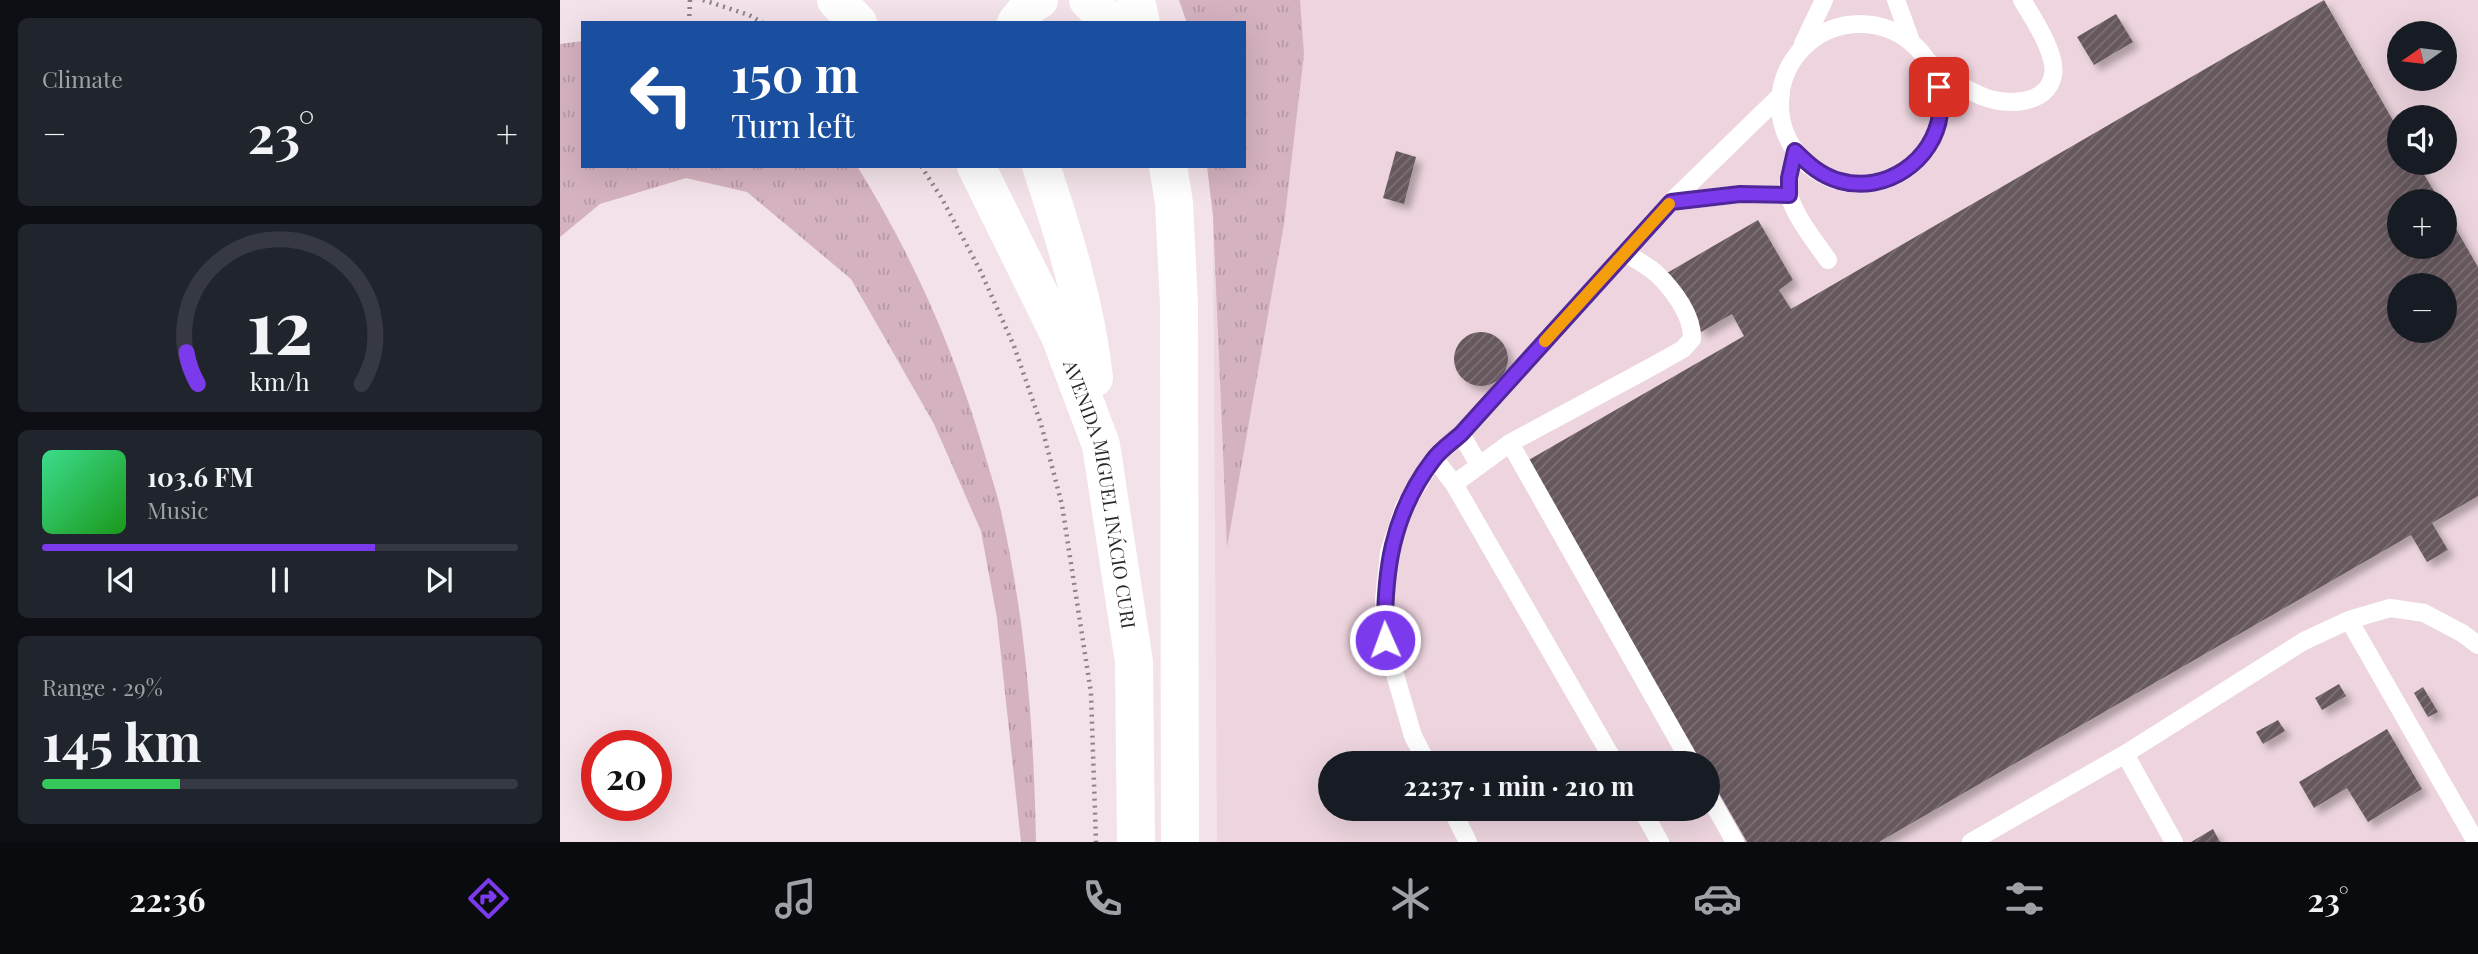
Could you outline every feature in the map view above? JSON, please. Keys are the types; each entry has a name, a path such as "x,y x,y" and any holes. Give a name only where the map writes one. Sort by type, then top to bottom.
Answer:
{"street":[{"path":"836,0 856,21"},
{"path":"1018,21 1031,4 1039,0"},
{"path":"1088,0 1109,21"},
{"path":"1136,0 1141,21"},
{"name":"AVENIDA MIGUEL INÁCIO CURI","path":"977,168 1060,335 1101,445 1134,662 1136,842"},
{"path":"1042,168 1080,297 1092,358 1101,445"},
{"path":"1168,178 1179,318 1180,842"}],"lane":[{"path":"1824,0 1800,52 1787,72 1781,95 1784,126 1795,151 1815,170 1839,181 1867,185 1893,178 1916,162 1932,141 1940,114 1939,87 1929,62"},
{"path":"1896,0 1911,41"},
{"path":"1800,52 1815,37 1833,28 1873,24 1893,30 1911,41 1929,62 1957,84 1986,98 2011,102 2033,100 2045,92 2053,75 2050,52 2022,0"},
{"path":"1421,751 1413,736 1385,640 1384,600 1389,552 1404,507 1433,458 1461,434 1671,202 1781,95"},
{"path":"1795,151 1789,178 1789,195 1828,260"},
{"path":"1671,202 1740,194 1789,195"},
{"path":"1454,484 1510,443 1683,349 1692,339 1693,328 1682,306 1657,274 1625,253"},
{"path":"1461,434 1479,465"},
{"path":"1510,443 1684,751"},
{"path":"1433,458 1454,484 1608,751"},
{"path":"1971,842 2125,754 2304,641 2349,620 2390,608 2424,613 2462,633 2478,645"},
{"path":"2349,620 2476,842"},
{"path":"2125,754 2174,842"},
{"path":"1720,815 1735,842"},
{"path":"1458,821 1468,842"},
{"path":"1648,821 1660,842"}],"path":[{"path":"689,21 690,0"},
{"path":"703,0 760,21"},
{"path":"921,168 980,270 1014,346 1041,424 1062,505 1091,693 1096,842"}],"shaded area":[{"path":"1179,0 2478,0 2478,842 1217,842 1213,216 1207,168 1246,168 1246,21 1186,21"}],"green space":[{"path":"1179,0 1300,0 1304,54 1284,224 1227,547 1213,216 1207,168 1246,168 1246,21 1186,21"},
{"path":"581,41 581,168 858,168 878,201 915,271 946,343 973,417 1000,508 1023,637 1033,760 1036,842 1021,842 997,618 981,531 934,424 851,279 747,192 686,178 600,204 560,237 560,44"}],"building":[{"path":"2324,0 2387,110 2387,175 2424,175 2433,189 2387,189 2387,259 2457,259 2457,231 2478,267 2478,496 2432,523 2448,550 2427,562 2411,535 1879,842 1747,842 1720,795 1720,751 1695,751 1527,461 1744,336 1732,314 1701,332 1667,273 1758,220 1793,280 1779,290 1791,309"},
{"path":"2116,14 2133,42 2094,65 2077,37"},
{"path":"1396,151 1416,157 1404,204 1383,198"},
{"path":"1481,332 1500,340 1508,359 1500,378 1481,386 1462,378 1454,359 1462,340"},
{"path":"2339,684 2346,696 2322,710 2315,698"},
{"path":"2423,687 2438,712 2428,717 2414,693"},
{"path":"2278,720 2285,731 2263,744 2256,732"},
{"path":"2387,729 2422,789 2368,822 2347,788 2314,808 2299,782"},
{"path":"2213,829 2220,842 2191,842"}],"slow traffic":[{"path":"1545,341 1669,204"}],"route":[{"path":"1385,640 1384,600 1389,552 1404,507 1433,458 1461,434 1671,202 1740,194 1789,195 1789,178 1795,151 1815,170 1839,181 1867,185 1893,178 1916,162 1932,141 1940,114 1939,87"}]}
